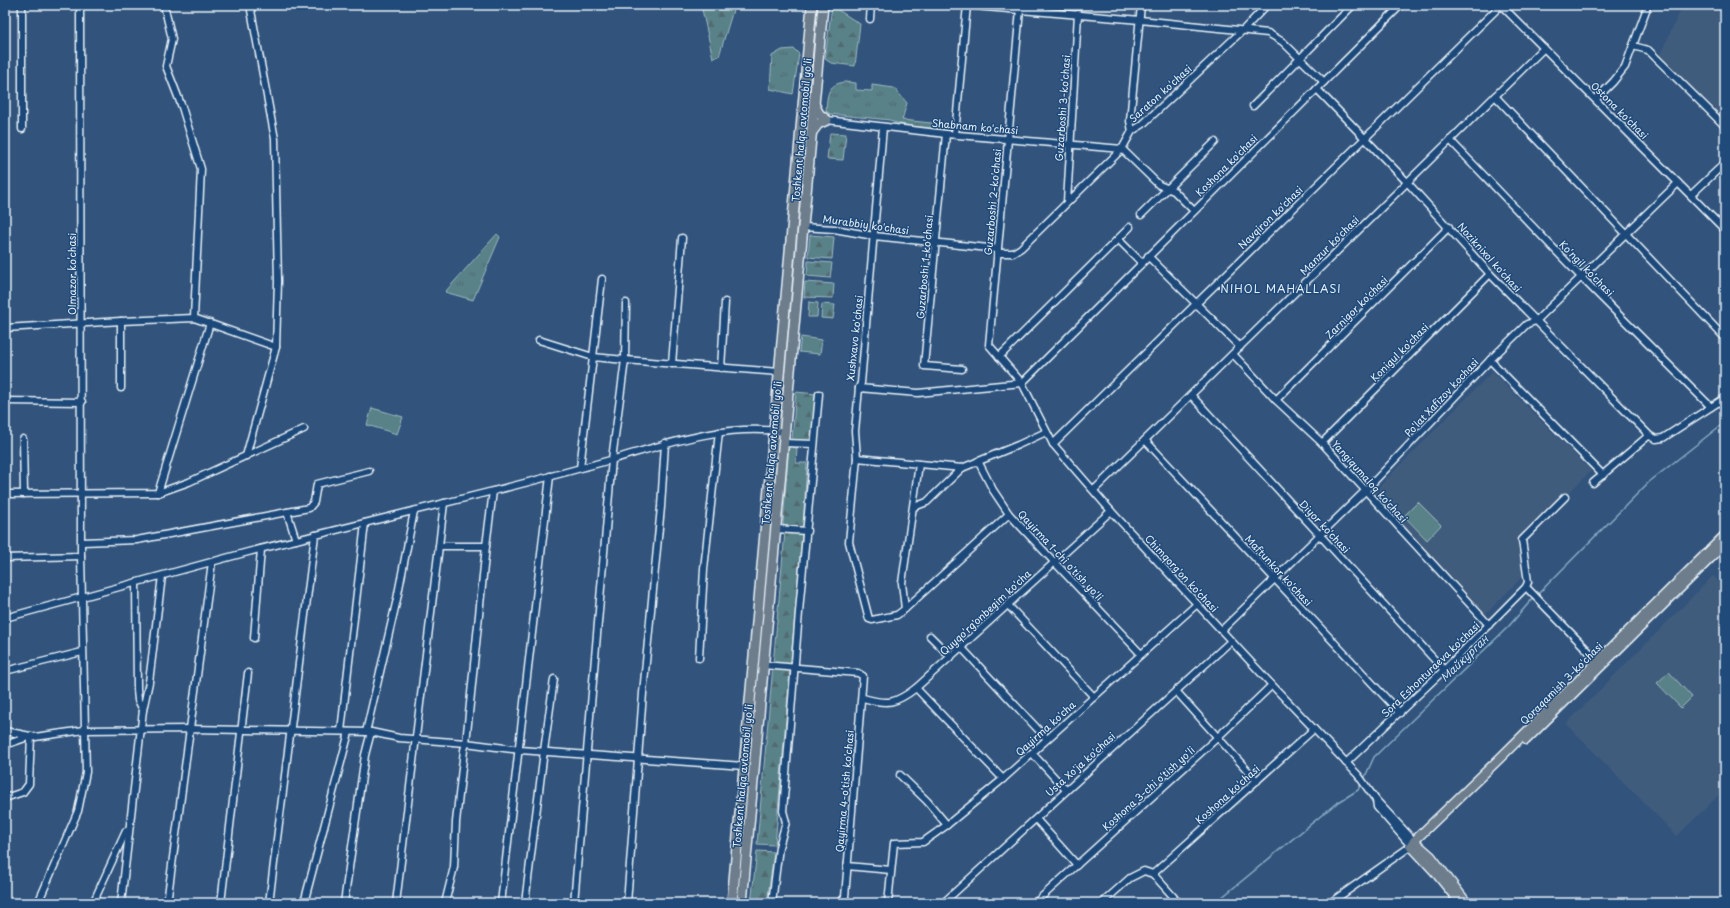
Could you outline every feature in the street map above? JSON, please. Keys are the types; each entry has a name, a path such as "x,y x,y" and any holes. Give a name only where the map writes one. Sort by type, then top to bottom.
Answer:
{"highway":[{"name":"Toshkent halqa avtomobil yo'li","path":"732,903 812,5"},
{"name":"Toshkent halqa avtomobil yo'li","path":"742,903 823,5"},
{"path":"812,132 818,124 827,120 819,114 814,104"},
{"path":"792,233 803,230"}],"main road":[{"name":"Qoraqamish 3-ko'chasi","path":"1600,663 1725,535"},
{"name":"Qoraqamish 3-ko'chasi","path":"1414,844 1725,544"},
{"path":"1414,844 1460,903"},
{"path":"1414,844 1431,856 1467,903"}],"street":[{"path":"22,5 22,129"},
{"name":"Olmazor ko'chasi","path":"38,903 78,811 86,772 81,598 82,323 80,5"},
{"path":"164,5 172,39 166,66 182,107 201,169 194,318"},
{"path":"246,456 276,347 278,281 275,139 250,5"},
{"path":"870,19 871,5"},
{"path":"962,5 1002,7 1020,10 1257,30 1276,36 1324,82"},
{"path":"955,134 967,5"},
{"path":"1132,131 1130,121 1142,5"},
{"name":"Saraton ko'chasi","path":"998,251 1016,252 1122,149 1132,131 1142,125 1243,30 1267,5"},
{"path":"1252,106 1354,5"},
{"name":"Ostona ko'chasi","path":"1501,5 1725,230"},
{"name":"Navqiron ko'chasi","path":"1053,444 1501,5"},
{"path":"1596,99 1622,72 1648,5"},
{"name":"Koshona ko'chasi","path":"1022,383 1148,256 1318,89 1398,6"},
{"name":"Guzarboshi 2-ko'chasi","path":"1020,10 998,251 988,340 989,345 1022,383"},
{"name":"Guzarboshi 3-ko'chasi","path":"1067,202 1069,144 1078,14"},
{"path":"1633,46 1648,50 1725,126"},
{"name":"Manzur ko'chasi","path":"1094,490 1544,48"},
{"name":"Noziknixol ko'chasi","path":"1318,89 1449,227 1490,274 1650,436"},
{"path":"1495,96 1725,338"},
{"name":"Shabnam ko'chasi","path":"827,120 946,134 1122,149"},
{"name":"Xushxavo ko'chasi","path":"883,127 859,388 918,393 1022,383"},
{"name":"Guzarboshi 1-ko'chasi","path":"946,134 924,366 962,369"},
{"name":"Ko'ngil ko'chasi","path":"1450,140 1580,277 1711,407"},
{"path":"1141,215 1215,142"},
{"path":"1122,149 1159,185 1174,191 1194,211"},
{"path":"1691,195 1725,163"},
{"name":"Po'lat Xafizov kochasi","path":"1222,630 1365,491 1490,360 1527,324 1536,321 1678,183"},
{"path":"999,357 1130,227"},
{"name":"Zarnigor ko'chasi","path":"1276,400 1449,227"},
{"name":"Murabbiy ko'chasi","path":"803,230 834,229 874,236 998,251"},
{"path":"672,364 682,238"},
{"path":"1118,239 1142,263"},
{"path":"1148,256 1240,347"},
{"name":"Konigul ko'chasi","path":"1322,443 1490,274"},
{"path":"580,468 602,279"},
{"path":"721,368 725,302"},
{"path":"574,903 588,754 612,459 625,360 626,303"},
{"path":"5,328 194,318 276,347"},
{"path":"121,321 121,388"},
{"path":"158,492 210,323"},
{"path":"540,340 593,357 779,372"},
{"name":"Yangiqumaloq ko'chasi","path":"1233,354 1276,400 1322,443 1489,625"},
{"path":"1490,360 1603,475"},
{"name":"Chimqorg'on ko'chasi","path":"1022,383 1053,444 1111,511 1346,763 1414,844"},
{"path":"859,388 855,431 857,458 849,542 869,619 872,620 897,615 1009,514"},
{"path":"772,903 779,847 786,822 783,811 819,394"},
{"name":"Diyor ko'chasi","path":"1191,395 1444,670"},
{"path":"1593,483 1650,436 1656,439 1663,438 1725,398"},
{"path":"5,400 82,402"},
{"path":"5,494 158,492 189,482 304,429"},
{"path":"5,618 261,549 494,491 665,443 719,432 785,432"},
{"path":"698,658 704,569 719,432"},
{"path":"914,507 927,502 962,468 1046,432"},
{"path":"23,439 24,494"},
{"name":"Maftunkor ko'chasi","path":"1145,440 1400,713"},
{"path":"627,903 643,692 661,507 665,443"},
{"path":"784,443 814,444"},
{"path":"857,458 962,468"},
{"name":"Qayirma 1-chi o'tish yo'li","path":"978,461 993,490 1009,514 1141,654"},
{"path":"905,609 902,583 919,464"},
{"path":"82,542 137,540 287,512 313,505 317,484 369,471"},
{"path":"501,903 520,750 550,476"},
{"path":"445,903 454,867 456,822 466,743 486,546 494,491"},
{"path":"1564,497 1521,542 1528,582 1526,588 1600,663"},
{"path":"396,903 444,503"},
{"path":"344,903 369,732 414,511"},
{"name":"Quyqo'rg'onbegim ko'cha","path":"863,698 880,703 892,703 902,699 951,657 1053,562 1111,511"},
{"path":"287,512 296,540"},
{"path":"341,731 365,523"},
{"path":"776,529 807,531"},
{"path":"269,903 315,535"},
{"path":"439,546 486,546"},
{"path":"254,638 261,549"},
{"path":"5,558 82,556"},
{"path":"167,903 212,562"},
{"path":"121,903 143,710 149,682 162,576"},
{"path":"136,583 137,688 138,700 143,710"},
{"name":"Sora Eshonturaeva ko'chasi","path":"1346,763 1400,713 1526,588"},
{"name":"Qayirma ko'cha","path":"891,870 894,843 923,842 947,825 1003,779 1197,604"},
{"path":"1008,605 1094,697"},
{"path":"930,636 951,657"},
{"name":"Usta Xo'ja ko'chasi","path":"943,903 1231,640"},
{"path":"962,647 1047,739"},
{"path":"5,671 82,652"},
{"path":"763,665 795,666"},
{"name":"Qayirma 4-o'tish ko'chasi","path":"795,666 858,673 863,676 864,680 844,897 840,903"},
{"path":"221,903 240,730 248,673"},
{"path":"525,903 554,679"},
{"name":"Koshona 3-chi o'tish yo'li","path":"1035,903 1218,737 1272,685"},
{"path":"916,688 1003,779"},
{"path":"1176,691 1257,780"},
{"path":"5,731 35,737 84,730 141,729 369,732 399,738 466,743 520,750 639,757 690,763 744,766"},
{"name":"Koshona ko'chasi","path":"1153,874 1314,730"},
{"path":"304,903 349,732"},
{"path":"5,745 31,736"},
{"path":"5,798 23,792 29,784 31,736"},
{"path":"1032,753 1066,790"},
{"path":"900,775 927,801 947,825"},
{"path":"1036,819 1077,865"},
{"path":"93,903 129,826"},
{"name":"Qoraqamish 3-ko'chasi","path":"1330,903 1414,844"},
{"path":"847,866 891,870 888,903"},
{"path":"1102,903 1136,874 1144,871 1153,874 1179,903"}],"shaded area":[{"path":"1683,5 1725,5 1725,124 1659,57"},
{"path":"1492,372 1591,471 1517,542 1522,565 1521,578 1485,615 1372,494"},
{"path":"1713,576 1725,588 1725,789 1677,836 1566,724"}],"green space":[{"path":"701,5 729,5 733,10 719,56 713,58"},
{"path":"816,5 819,5 799,224 796,224"},
{"path":"832,6 860,24 855,66 831,63 825,59"},
{"path":"794,49 799,54 793,94 770,89 772,56 782,50"},
{"path":"845,82 856,83 856,90 872,91 872,85 894,88 907,103 902,120 951,125 951,130 909,126 890,120 830,114 826,111 829,92 835,85"},
{"path":"830,133 846,134 843,160 827,159"},
{"path":"497,234 500,237 473,300 445,292"},
{"path":"810,235 834,237 832,259 808,257"},
{"path":"795,246 798,246 781,420 778,420"},
{"path":"808,261 832,263 830,278 807,276"},
{"path":"805,282 834,284 833,298 804,297"},
{"path":"809,302 818,303 817,317 808,317"},
{"path":"822,304 835,305 833,319 821,318"},
{"path":"801,337 822,340 820,354 799,352"},
{"path":"796,392 816,394 811,441 792,440"},
{"path":"372,408 403,417 397,434 367,425"},
{"path":"789,444 797,449 796,463 807,463 803,527 786,527 783,524"},
{"path":"776,445 779,446 739,903 736,903"},
{"path":"1418,502 1441,525 1427,540 1404,516"},
{"path":"785,532 802,533 775,845 757,844"},
{"path":"1669,672 1692,697 1681,708 1657,683"},
{"path":"757,851 774,852 767,903 751,903"}],"waterway":[{"name":"Майкурган","path":"1537,595 1649,482 1725,422"},
{"name":"Майкурган","path":"1364,779 1374,757 1509,626 1534,597"},
{"name":"Майкурган","path":"1215,903 1334,805 1358,790 1361,784"}],"district":[{"name":"NIHOL MAHALLASI","path":"1281,288"}]}
